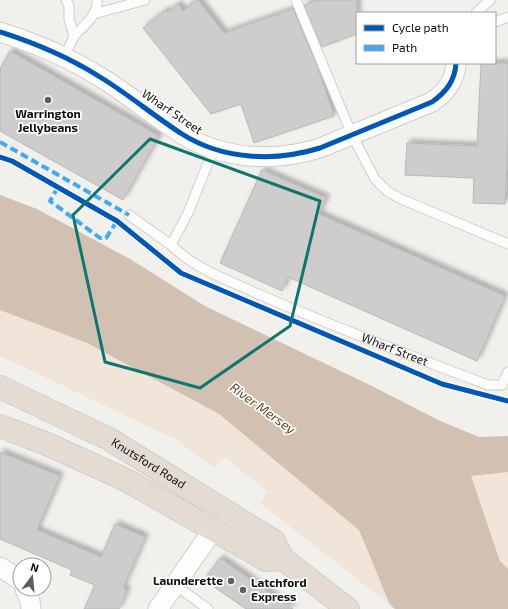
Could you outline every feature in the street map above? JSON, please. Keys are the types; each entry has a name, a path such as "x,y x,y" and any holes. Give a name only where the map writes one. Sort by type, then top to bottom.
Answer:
{"highway":[{"name":"Knutsford Road","path":"0,386 109,439 274,542 283,559 348,609"},
{"name":"Knutsford Road","path":"0,426 47,444 126,480 266,560 283,559"}],"street":[{"name":"Wharf Street","path":"0,32 28,41 65,56 129,96 182,134 198,142 237,154 259,157 280,157 302,154 432,102 442,95 449,86 454,76 456,64"},
{"path":"158,609 213,530"},
{"path":"0,567 12,575"},
{"path":"28,597 31,609"}],"lane":[{"path":"66,0 69,6 69,19 74,36"},
{"path":"65,56 74,36 94,14 98,2 97,0"},
{"path":"94,14 145,0"},
{"path":"296,0 352,135 375,179 387,191 401,199 508,244"},
{"path":"477,12 490,0"},
{"path":"496,22 508,17"},
{"path":"171,246 188,212 214,148"},
{"name":"Wharf Street","path":"129,215 171,246 182,257 208,272 291,308 488,385 502,385 508,372"},
{"path":"175,586 208,609"}],"highlighted area":[{"path":"150,139 320,201 290,326 200,388 105,362 73,215"}],"shaded area":[{"path":"0,310 87,343 219,414 359,530 390,605 260,503 268,492 224,457 214,468 177,440 0,356"},
{"path":"508,472 508,569 500,561 470,476"}],"water":[{"name":"River Mersey","path":"0,195 37,209 130,259 205,306 374,387 438,420 479,437 508,436 508,472 471,476 500,561 508,569 508,609 395,609 390,605 359,530 219,414 87,343 0,310"}],"building":[{"path":"198,0 224,33 293,9 318,68 334,116 254,143 241,104 211,114 143,28 166,10 168,12 178,4 183,11"},
{"path":"318,0 357,0 356,34 322,47 304,5"},
{"name":"Warrington Jellybeans","path":"10,51 159,136 123,200 0,131 0,69"},
{"path":"508,63 508,138 505,204 473,203 474,178 405,175 407,143 477,146 481,64"},
{"path":"262,170 326,198 319,214 505,296 477,361 288,277 282,291 220,263"},
{"path":"0,452 60,476 37,530 101,557 115,524 145,537 123,588 127,590 119,609 84,609 95,585 70,575 72,570 52,561 52,557 42,557 0,539"},
{"path":"220,558 293,609 246,609 204,580"}],"marked path":[{"path":"0,142 129,215"},
{"path":"58,187 50,201 100,238 106,238 117,221"}],"cycle path":[{"path":"0,32 51,51 76,63 121,91 161,120 198,143 232,154 250,156 267,157 285,155 320,148 432,102 449,86 454,75 456,64"},
{"path":"0,157 12,161 117,221 181,273 442,384 508,401"}],"place":[{"name":"Warrington Jellybeans","path":"48,100"},
{"name":"Launderette","path":"231,581"},
{"name":"Latchford Express","path":"243,590"}]}
